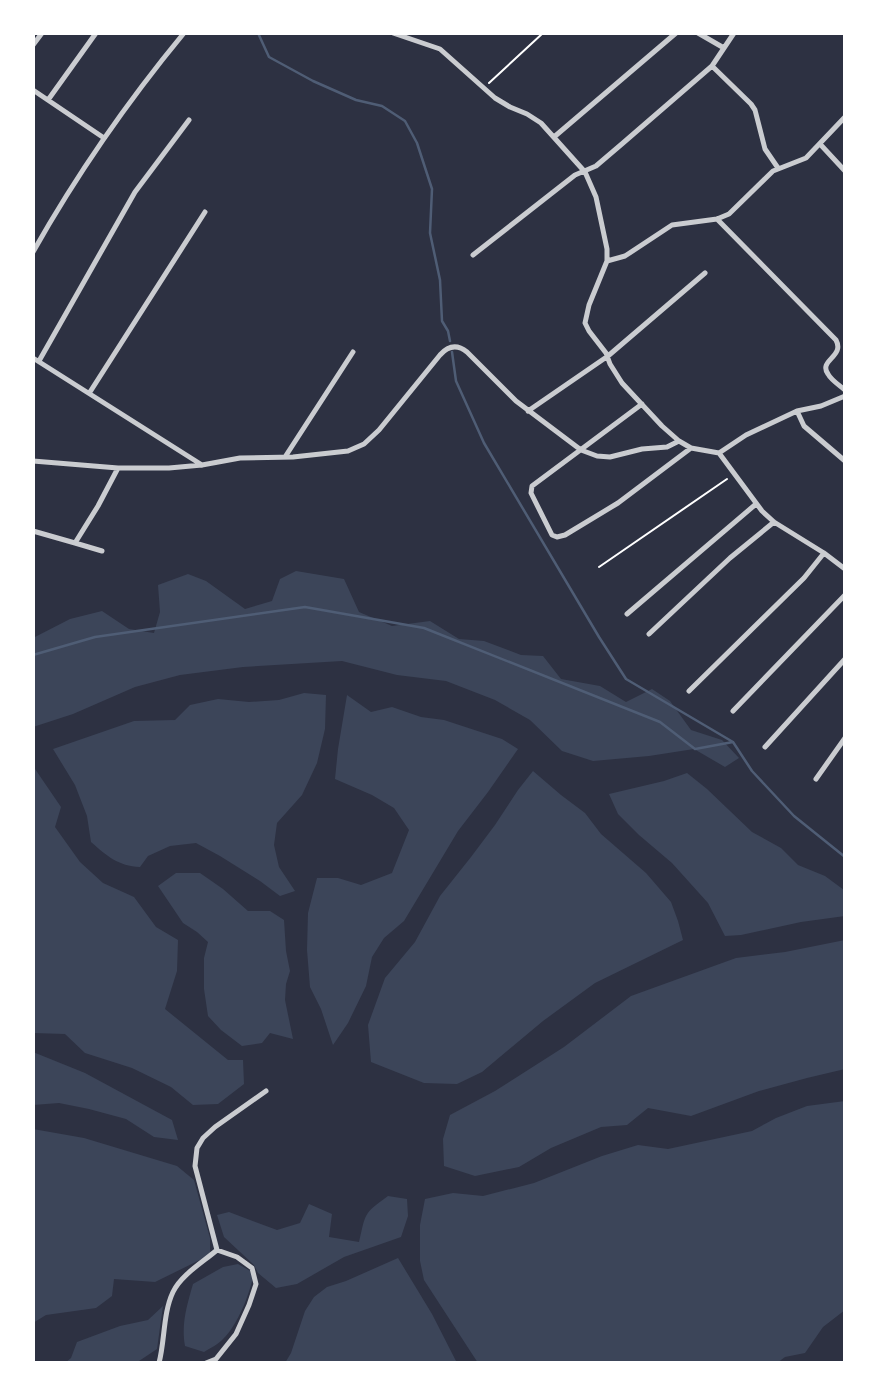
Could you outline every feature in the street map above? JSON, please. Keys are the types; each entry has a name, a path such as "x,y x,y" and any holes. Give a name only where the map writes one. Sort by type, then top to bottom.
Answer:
{"street":[{"path":"33,45 42,33"},
{"path":"48,100 96,33"},
{"path":"33,251 87,162 140,87 184,33"},
{"path":"393,33 440,49 483,89 541,123 554,137 596,197 607,261 589,305 585,323 608,356 622,383 679,441 691,447 719,453 756,503 778,526 824,553 845,569"},
{"path":"554,137 676,33"},
{"path":"698,33 724,48"},
{"path":"474,255 581,173 596,166 712,66 734,33"},
{"path":"712,66 755,110 765,149 778,168"},
{"path":"33,90 104,138"},
{"path":"607,261 625,256 672,225 717,219 729,214 773,171 806,158 845,117"},
{"path":"189,120 135,192 36,359 202,465"},
{"path":"820,144 845,171"},
{"path":"90,392 205,212"},
{"path":"717,219 838,342 838,350 828,362 826,371 845,390"},
{"path":"528,411 608,356 705,273"},
{"path":"33,460 118,468 170,468 240,458 348,451 364,444 386,424 440,355 451,347 459,347 467,352 516,401 581,450 610,457 642,449 667,447 679,441"},
{"path":"285,457 353,352"},
{"path":"719,453 746,435 797,411 821,406 845,396"},
{"path":"642,404 533,484 531,493 551,533 557,537 565,535 618,503 691,447"},
{"path":"797,411 804,426 845,461"},
{"path":"75,543 118,468"},
{"path":"627,614 756,503"},
{"path":"649,634 730,558 774,522"},
{"path":"33,531 102,551"},
{"path":"689,691 804,578 824,553"},
{"path":"733,711 845,595"},
{"path":"765,747 845,659"},
{"path":"816,779 845,738"},
{"path":"217,1250 195,1166 197,1148 215,1127 266,1091"},
{"path":"162,1362 173,1293 188,1274 217,1250"},
{"path":"206,1363 216,1359 236,1334 256,1284 252,1268 237,1257 217,1250"}],"path":[{"path":"483,89 543,33"},
{"path":"599,567 734,474"}],"shaded area":[{"path":"296,571 344,579 359,612 392,626 430,621 459,639 484,641 521,655 543,656 561,679 600,686 626,702 652,689 670,701 691,730 722,740 739,758 725,767 694,749 593,761 562,751 530,720 495,700 446,681 397,675 342,661 243,667 180,675 135,687 73,714 33,727 33,638 70,619 102,611 129,629 154,633 160,612 158,585 188,574 206,581 245,609 272,601 280,579"},
{"path":"304,693 326,695 325,729 317,763 302,795 277,823 274,845 279,867 295,891 280,896 196,843 170,846 148,856 140,867 119,862 91,842 87,816 75,785 53,749 134,721 175,720 190,705 218,699 249,702 279,700"},
{"path":"347,695 371,712 392,707 421,717 444,720 502,739 518,749 458,831 404,921 384,938 372,957 366,986 348,1023 333,1045 321,1009 310,987 308,913 317,878 338,878 361,885 392,873 409,830 394,808 335,779"},
{"path":"33,766 61,807 55,827 80,862 103,883 134,897 156,927 178,940 177,971 165,1009 228,1060 243,1060 244,1084 218,1104 193,1105 171,1087 132,1068 85,1053 65,1034 33,1033"},
{"path":"533,771 585,813 601,834 646,873 671,902 683,940 595,983 543,1021 482,1072 457,1084 424,1083 371,1062 368,1025 385,978 415,942 440,896"},
{"path":"687,773 752,832 781,848 798,865 825,876 844,890 845,916 725,936 708,903 672,863 618,814 609,794"},
{"path":"176,873 200,873 248,911 270,911 284,920 290,971 285,1000 293,1039 270,1033 262,1043 242,1046 208,1016 204,989 204,958 208,942 183,923 158,886"},
{"path":"845,940 845,1069 759,1091 691,1116 648,1108 627,1125 601,1127 551,1148 519,1167 475,1176 444,1166 443,1139 450,1115 495,1091 564,1047 631,996 736,958"},
{"path":"33,1052 85,1073 172,1120 178,1140 154,1137 126,1119 89,1109 59,1103 33,1105"},
{"path":"845,1101 845,1310 823,1327 805,1353 785,1357 777,1363 478,1363 424,1280 420,1261 420,1225 425,1199 453,1193 483,1196 534,1183 638,1145 668,1149 752,1131 807,1106"},
{"path":"33,1129 84,1138 177,1166 194,1180 210,1238 210,1255 155,1282 114,1279 112,1296 96,1308 46,1315 33,1323"},
{"path":"388,1196 407,1199 408,1216 401,1237 344,1257 297,1284 276,1288 224,1237 217,1215 229,1212 277,1230 300,1223 309,1204 332,1214 329,1237 359,1242 367,1215"},
{"path":"398,1258 432,1314 457,1363 285,1363 305,1311 314,1297 327,1287"},
{"path":"238,1264 254,1273 234,1326 221,1341 204,1352 185,1346 184,1322 193,1284 223,1267"},
{"path":"163,1306 157,1349 136,1363 65,1363 71,1358 77,1342 120,1326 148,1320"}],"waterway":[{"path":"258,33 269,57 356,100 382,106 405,121 417,143 432,189 430,233 440,280 442,321 450,341"},
{"path":"452,352 456,381 484,443 626,679 733,742 752,771 794,816 845,857"},
{"path":"33,655 95,637 305,607 424,628 660,722 695,749 733,742"}]}
